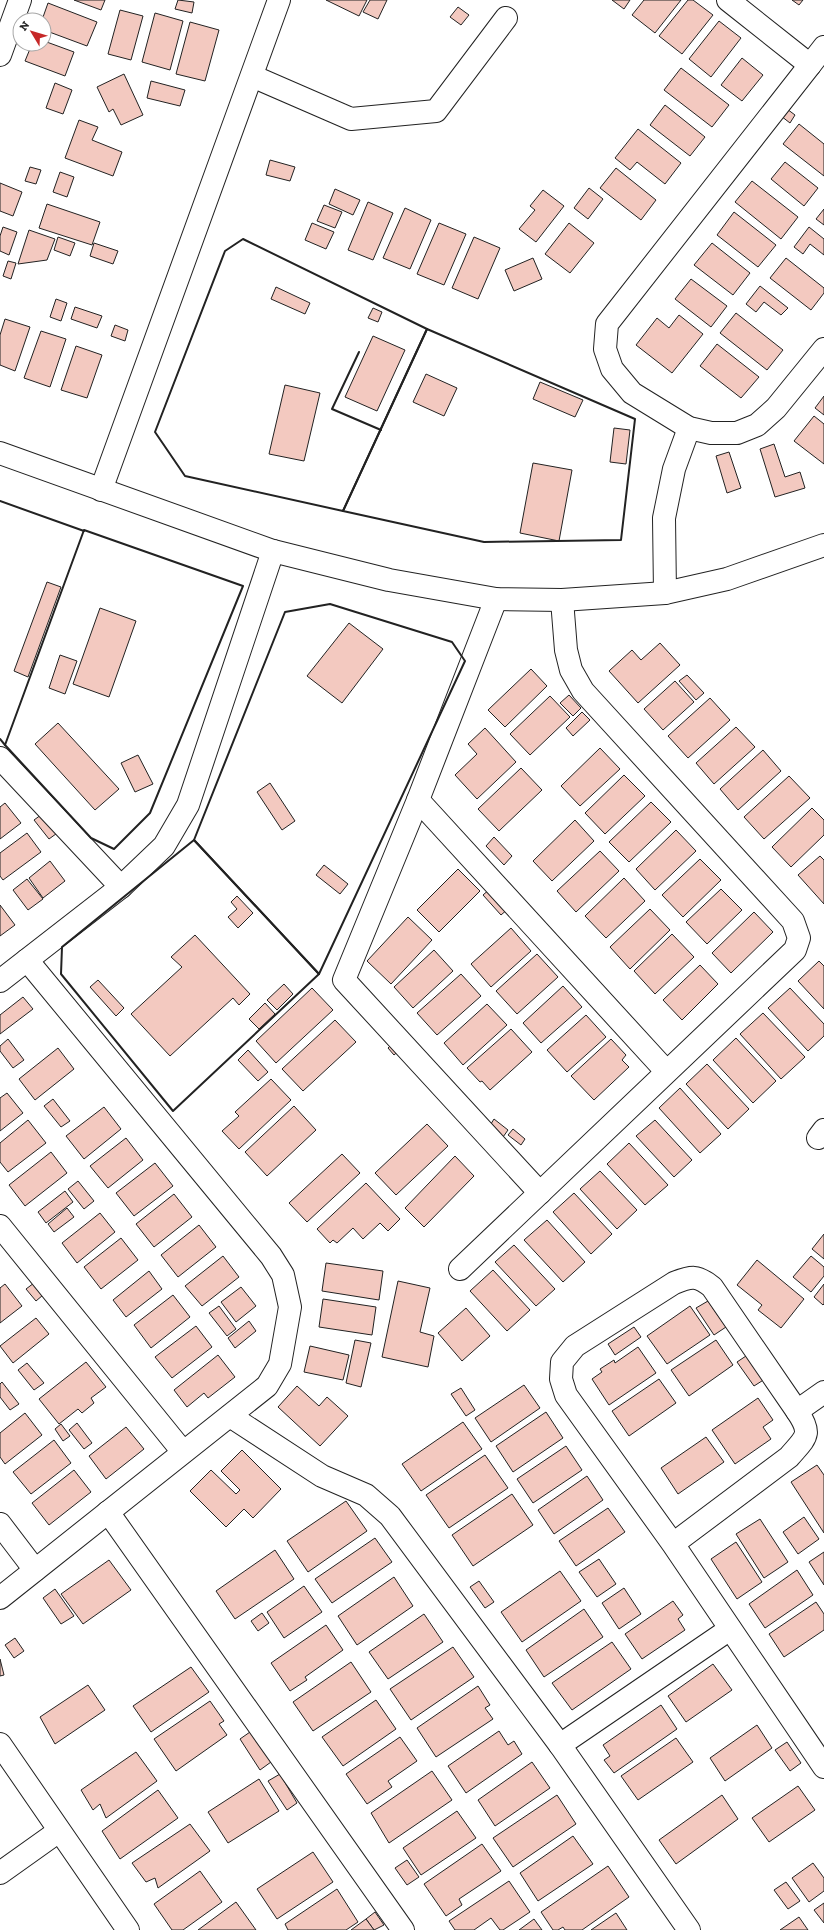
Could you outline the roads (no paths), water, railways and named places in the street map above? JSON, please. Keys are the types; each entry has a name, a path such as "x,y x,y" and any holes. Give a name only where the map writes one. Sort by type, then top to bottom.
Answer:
{"street":[{"path":"0,55 20,0"},
{"path":"101,490 279,0"},
{"path":"728,0 810,65"},
{"path":"252,76 350,119 436,110 506,18"},
{"path":"824,47 607,324 605,349 612,369 632,393 689,428 711,433 736,433 757,425 776,408 824,349"},
{"path":"665,593 664,518 674,469 689,428"},
{"path":"0,453 273,551 389,580 496,599 562,600 665,593 727,579 824,545"},
{"path":"0,981 121,887 164,846 188,805 273,551"},
{"path":"496,599 418,800 344,980 540,1193"},
{"path":"460,1269 666,1071 795,950 799,938 794,921 583,691 571,670 566,650 562,600"},
{"path":"0,758 121,887"},
{"path":"418,800 666,1071"},
{"path":"0,1598 267,1386 280,1364 290,1306 282,1275 271,1256 27,960"},
{"path":"0,1226 183,1452"},
{"path":"673,1544 789,1457 804,1440 807,1430 805,1423 712,1287 701,1278 689,1277 674,1283 575,1346 562,1362 561,1379 566,1395 673,1544 824,1767"},
{"path":"797,1411 824,1392"},
{"path":"230,1416 322,1476 366,1495 390,1516 560,1746 689,1930"},
{"path":"108,1512 403,1930"},
{"path":"0,1524 36,1570"},
{"path":"560,1746 730,1629"},
{"path":"0,1744 128,1930"},
{"path":"0,1872 60,1831"}]}
